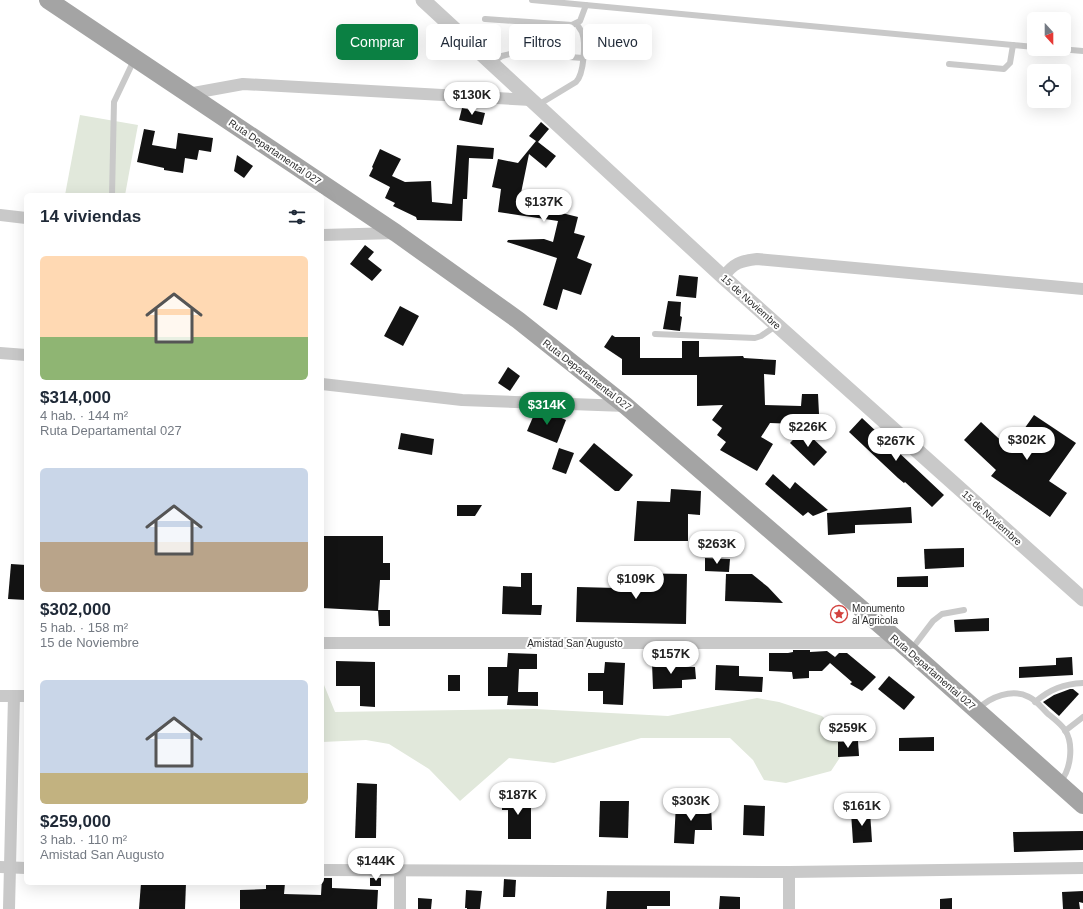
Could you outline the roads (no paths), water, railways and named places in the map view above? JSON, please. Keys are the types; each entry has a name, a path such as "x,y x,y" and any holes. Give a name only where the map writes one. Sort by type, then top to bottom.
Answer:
{"main road":[{"name":"Ruta Departamental 027","path":"48,0 396,233 518,320 626,406 905,647 1083,805"}],"street":[{"name":"15 de Noviembre","path":"428,2 491,63 723,277 1083,599"},
{"path":"188,94 243,84 534,103"},
{"path":"0,215 24,218"},
{"path":"324,235 396,233"},
{"path":"723,277 731,267 746,260 757,259 1083,289"},
{"path":"0,353 24,355"},
{"path":"324,384 462,400 626,406"},
{"name":"Amistad San Augusto","path":"324,643 905,647"},
{"path":"0,696 24,696"},
{"path":"8,909 4,867 14,696"},
{"path":"4,867 24,868"},
{"path":"324,870 789,872 1083,868"},
{"path":"400,870 400,909"},
{"path":"788,909 789,872"}],"lane":[{"path":"532,0 1027,46"},
{"path":"485,20 572,25 577,24 580,21 586,5"},
{"path":"577,24 583,37"},
{"path":"949,64 1004,69 1010,63 1013,45"},
{"path":"1071,50 1083,51"},
{"path":"491,63 502,56 514,53 583,58 581,73 576,82 534,103"},
{"path":"112,193 114,102 135,58"},
{"path":"655,334 755,338 762,336 777,325"},
{"path":"905,647 942,614 964,610"},
{"path":"1035,702 1044,694 1059,687 1083,683"},
{"path":"976,710 985,702 993,698 1010,694 1024,694 1035,702 1065,731 1068,737 1070,745 1069,763 1064,777 1058,783"},
{"path":"1065,731 1083,717"}],"place":[{"name":"Monumento al Agricola","path":"839,614"}]}
